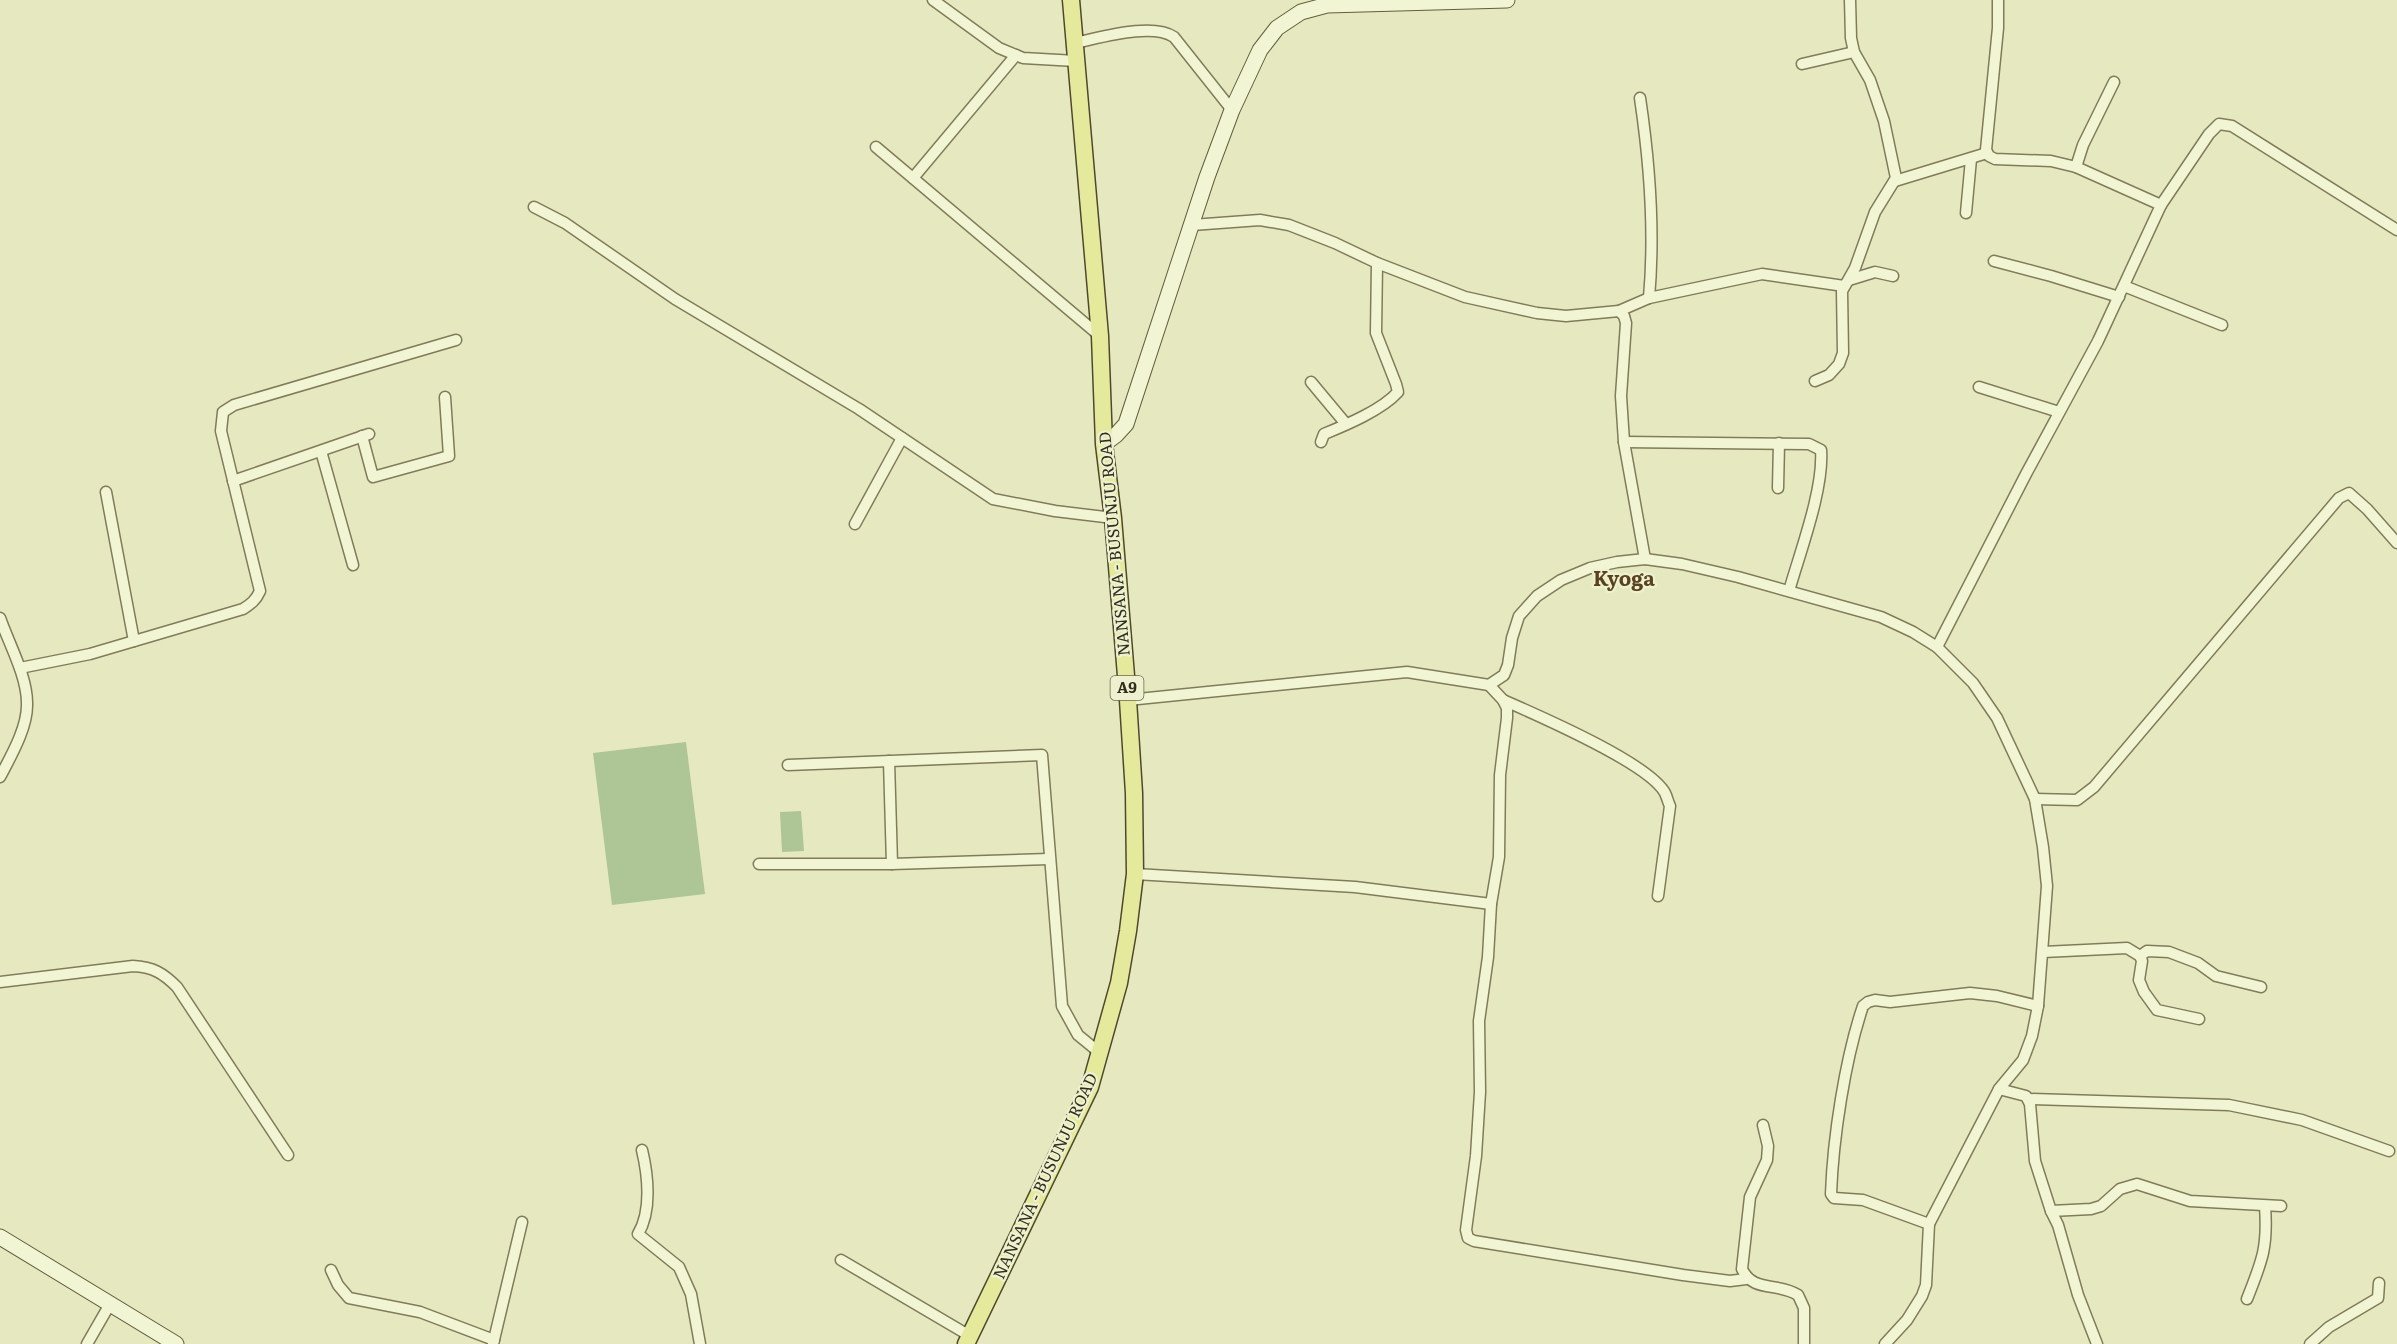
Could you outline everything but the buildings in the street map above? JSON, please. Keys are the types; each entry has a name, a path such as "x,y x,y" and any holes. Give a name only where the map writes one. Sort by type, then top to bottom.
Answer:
{"main road":[{"name":"NANSANA - BUSUNJU ROAD","path":"968,1340 1090,1087 1119,983 1135,874 1134,793 1128,700 1113,518 1104,444 1100,336 1071,0"}],"street":[{"path":"933,0 999,48 1023,58 1076,61"},
{"path":"1104,444 1126,424 1232,110 1260,50 1277,28 1301,12 1327,5 1507,0"},
{"path":"1815,381 1824,379 1833,371 1843,354 1841,299 1875,212 1895,181 1896,174 1884,121 1870,80 1854,52 1851,38 1850,0"},
{"path":"1987,153 1998,28 1998,0"},
{"path":"1074,43 1139,32 1166,32 1174,37 1232,110"},
{"path":"1802,64 1854,52"},
{"path":"913,178 1016,55"},
{"path":"2076,167 2083,145 2114,82"},
{"path":"1640,98 1649,157 1653,212 1649,298"},
{"path":"1937,647 2119,297 2161,205 2209,134 2219,124 2226,124 2257,140 2397,230"},
{"path":"876,147 1100,336"},
{"path":"1895,181 1987,153"},
{"path":"1987,153 1995,159 2051,161 2076,167 2161,205"},
{"path":"1966,213 1971,159"},
{"path":"534,207 565,223 675,299 859,409 993,499 1055,511 1113,518"},
{"path":"1192,225 1260,220 1289,225 1377,263 1465,297 1502,306 1566,316 1620,311 1649,298 1762,274 1847,283 1875,272 1893,276"},
{"path":"1994,261 2119,297"},
{"path":"1321,442 1324,434 1391,400 1398,393 1376,333 1377,263"},
{"path":"2124,286 2222,325"},
{"path":"1620,311 1626,323 1621,396 1624,442 1645,559"},
{"path":"20,668 90,654 243,609 257,598 260,591 221,431 223,412 229,408 456,340"},
{"path":"1311,382 1346,424"},
{"path":"1979,387 2059,412"},
{"path":"233,481 366,435 374,477 449,456 445,397"},
{"path":"855,524 902,438"},
{"path":"1624,442 1809,444 1821,450 1822,459 1815,499 1789,591"},
{"path":"1778,488 1779,443"},
{"path":"321,451 353,564"},
{"path":"106,492 134,641"},
{"path":"2035,799 2077,800 2094,787 2339,498 2349,494 2367,509 2397,543"},
{"path":"1489,685 1504,675 1519,616 1537,596 1561,580 1590,568 1645,559 1682,564 1881,617 1913,632 1937,647 1973,683 1997,718 2035,799 2047,886 2038,1006 2032,1036 2023,1060 1999,1089 1929,1224 1926,1285 1922,1296 1907,1320 1885,1344"},
{"path":"0,618 20,668 27,703 23,727 0,777"},
{"path":"1128,700 1407,672 1489,685 1503,700 1507,708 1507,718 1500,775 1499,857 1491,904 1488,957 1479,1021 1480,1092 1467,1238 1534,1252 1730,1281 1746,1279 1758,1285 1779,1287 1798,1295 1803,1308 1804,1344"},
{"path":"1503,700 1568,729 1654,780 1665,792 1670,806 1658,896"},
{"path":"788,765 1042,755 1062,1006 1078,1035 1100,1053"},
{"path":"889,761 892,864"},
{"path":"759,864 892,864 1049,859"},
{"path":"1135,874 1355,887 1491,904"},
{"path":"2043,952 2127,948 2140,956 2142,961 2139,980 2151,1005 2157,1010 2199,1019"},
{"path":"2140,956 2146,951 2169,952 2198,963 2216,976 2261,987"},
{"path":"0,982 133,966 149,967 165,974 177,987 288,1155"},
{"path":"1929,1224 1863,1200 1834,1198 1831,1194 1837,1128 1846,1075 1863,1006 1875,1000 1890,1002 1970,993 1997,996 2038,1006"},
{"path":"1999,1089 2026,1096 2028,1099 2032,1116 2035,1161 2051,1211 2058,1225 2078,1295 2097,1344"},
{"path":"2028,1099 2229,1105 2302,1120 2389,1151"},
{"path":"1746,1279 1742,1269 1750,1197 1767,1160 1768,1146 1763,1125"},
{"path":"642,1150 645,1163 647,1206 645,1223 638,1234 680,1267 691,1294 700,1344"},
{"path":"2051,1211 2091,1209 2101,1206 2120,1190 2138,1184 2190,1201 2282,1206"},
{"path":"2247,1299 2264,1255 2267,1232 2265,1206"},
{"path":"331,1270 338,1286 349,1298 420,1312 494,1342 522,1222"},
{"path":"0,1237 176,1344"},
{"path":"841,1260 968,1340"},
{"path":"2310,1344 2329,1327 2379,1298 2379,1283"},
{"path":"87,1344 110,1304"}],"green space":[{"path":"686,742 705,894 612,905 593,753"},
{"path":"801,811 804,851 782,852 780,812"}],"district":[{"name":"Kyoga","path":"1624,579"}]}
